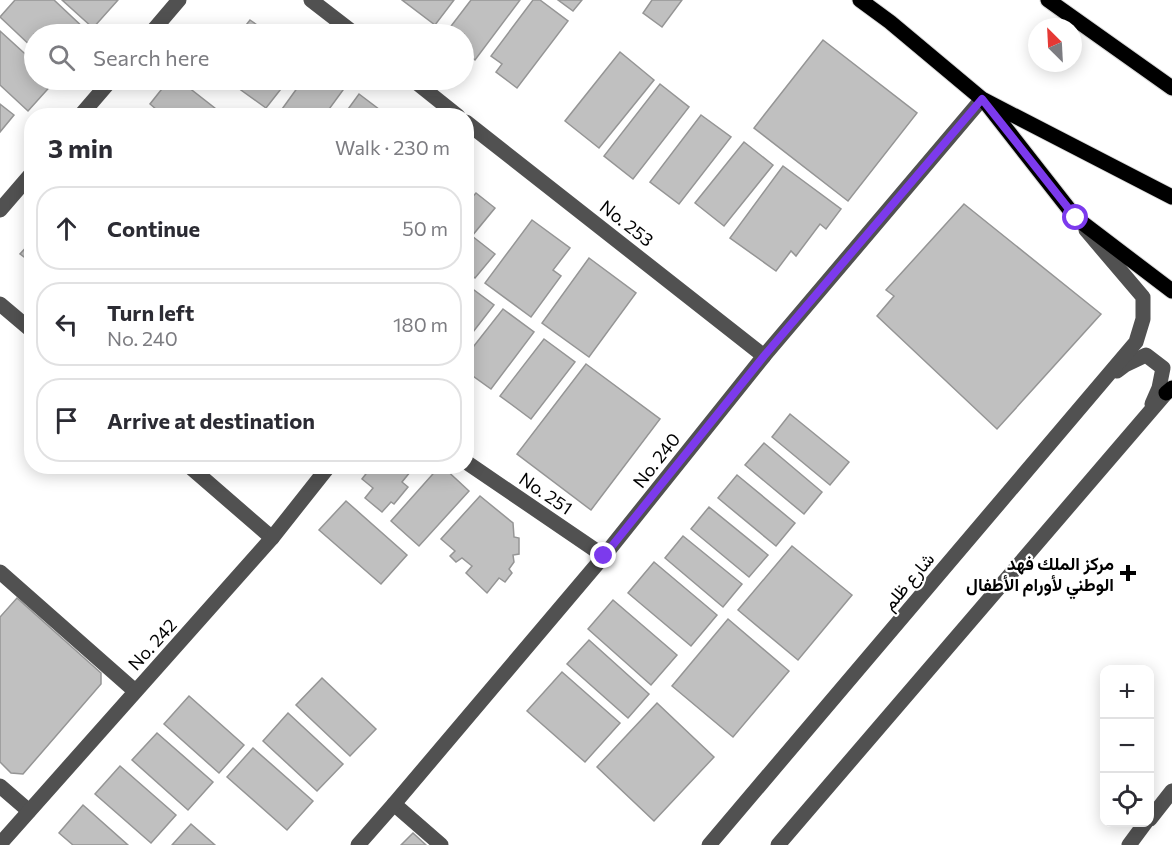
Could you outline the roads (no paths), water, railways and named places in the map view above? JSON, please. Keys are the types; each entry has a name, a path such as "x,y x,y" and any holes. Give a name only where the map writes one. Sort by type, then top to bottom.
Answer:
{"main road":[{"path":"860,0 890,22 982,99 1076,218 1172,291"},
{"path":"1048,0 1172,88"},
{"path":"982,99 1172,196"}],"street":[{"path":"159,24 179,0"},
{"path":"311,0 342,24"},
{"path":"88,108 103,90"},
{"path":"425,90 448,108"},
{"name":"No. 240","path":"358,845 604,556 764,356 982,99"},
{"name":"No. 253","path":"474,128 764,356"},
{"path":"0,210 24,182"},
{"name":"شارع ظلم","path":"708,845 1136,342 1143,320 1143,297 1076,218"},
{"path":"0,304 24,324"},
{"path":"1099,386 1125,365 1146,355 1163,368 1159,388 1148,415"},
{"path":"787,842 1169,390"},
{"name":"No. 251","path":"474,467 604,556"},
{"path":"198,474 272,538"},
{"name":"No. 242","path":"0,844 272,538 323,474"},
{"path":"0,572 135,691"},
{"path":"0,786 29,812"},
{"path":"1154,813 1172,791"},
{"path":"394,804 441,845"},
{"path":"1128,845 1142,827"}],"place":[{"name":"مركز الملك فهد الوطني لأورام الأطفال","path":"1128,573"}]}
